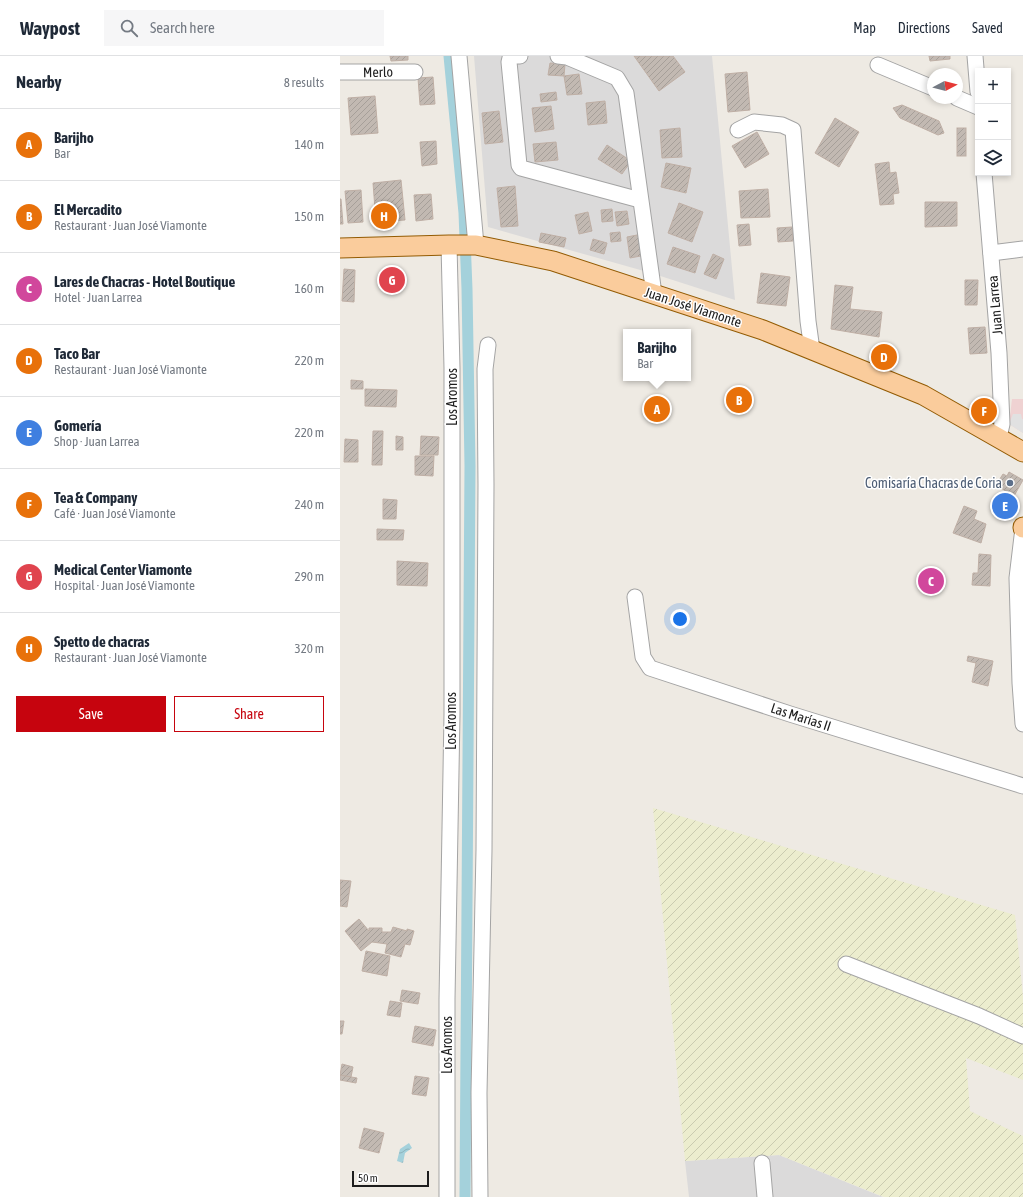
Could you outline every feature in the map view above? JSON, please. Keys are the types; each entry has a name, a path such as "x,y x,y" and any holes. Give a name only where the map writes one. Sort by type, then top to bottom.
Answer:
{"main road":[{"name":"Juan José Viamonte","path":"340,248 476,245 553,261 763,330 923,395 1023,452"}],"street":[{"path":"459,56 476,245"},
{"path":"520,56 513,56 510,58 509,62 519,165 521,168 640,200"},
{"path":"558,56 567,57 617,78 626,93 654,294"},
{"path":"975,56 976,68"},
{"path":"878,65 927,85"},
{"name":"Merlo","path":"340,72 415,72"},
{"path":"963,101 975,106"},
{"path":"738,130 754,122 782,125 794,130 808,321 812,350"},
{"name":"Juan Larrea","path":"984,176 999,353 1002,424 999,437"},
{"name":"Los Aromos","path":"447,1197 447,999 452,714 452,368 449,245"},
{"path":"991,253 1023,249"},
{"path":"480,1197 479,1093 484,842 486,493 485,369 488,346"},
{"path":"1023,528 1017,578 1020,683 1023,724"},
{"name":"Las Marías II","path":"635,597 643,657 650,668 790,714 1023,786"},
{"path":"846,964 979,1016 1023,1036"},
{"path":"762,1163 765,1197"}],"shaded area":[{"path":"474,56 712,56 735,300 651,273 488,227"},
{"path":"1012,399 1023,399 1023,433 1009,424"},
{"path":"1013,414 1021,414 1023,419 1023,433 1009,424"},
{"path":"779,1155 883,1197 689,1197 685,1161"}],"green space":[{"path":"653,808 1015,915 1023,997 1023,1080 966,1058 970,1111 1023,1136 1023,1197 884,1197 779,1155 685,1161"}],"water":[{"path":"409,1143 412,1148 405,1153 403,1163 397,1161 400,1149"}],"building":[{"path":"390,56 408,56 408,60 391,61"},
{"path":"634,56 673,56 685,72 659,91"},
{"path":"929,56 950,56 950,59 930,61"},
{"path":"550,63 565,64 564,76 548,75"},
{"path":"747,72 750,110 728,112 725,74"},
{"path":"579,74 582,94 567,95 564,76"},
{"path":"433,77 435,104 420,105 418,78"},
{"path":"556,92 557,100 541,102 540,94"},
{"path":"375,96 378,133 351,135 348,98"},
{"path":"605,101 607,123 588,125 586,103"},
{"path":"902,105 939,121 944,133 938,135 900,118 893,108"},
{"path":"551,106 554,129 535,132 532,108"},
{"path":"499,111 503,142 485,144 482,113"},
{"path":"835,118 859,132 839,167 815,153"},
{"path":"680,128 682,157 662,158 660,130"},
{"path":"957,128 966,128 966,156 957,156"},
{"path":"757,132 769,154 745,168 732,146"},
{"path":"436,141 437,164 422,166 420,142"},
{"path":"556,142 558,160 535,162 533,144"},
{"path":"607,145 631,161 622,174 598,159"},
{"path":"889,162 890,173 896,172 899,193 893,194 894,204 880,205 875,164"},
{"path":"666,163 691,168 686,193 661,187"},
{"path":"401,180 405,220 376,222 373,183"},
{"path":"515,186 518,226 501,227 497,188"},
{"path":"768,189 770,217 741,218 739,191"},
{"path":"361,190 363,222 348,223 345,191"},
{"path":"431,194 433,219 416,221 414,195"},
{"path":"341,199 343,224 340,224"},
{"path":"925,202 957,202 957,226 925,227"},
{"path":"679,203 703,212 692,242 668,233"},
{"path":"612,209 613,221 602,222 601,210"},
{"path":"627,211 629,224 617,226 615,212"},
{"path":"588,212 592,231 579,234 575,215"},
{"path":"749,224 751,245 739,246 737,225"},
{"path":"792,227 793,241 778,242 777,228"},
{"path":"620,232 621,241 611,242 610,233"},
{"path":"541,233 566,238 564,247 539,242"},
{"path":"642,234 646,255 630,258 627,237"},
{"path":"593,239 607,243 604,254 590,250"},
{"path":"673,247 700,256 695,273 667,264"},
{"path":"713,254 724,259 716,279 704,274"},
{"path":"344,269 355,270 354,302 342,301"},
{"path":"761,273 790,277 786,306 757,303"},
{"path":"965,280 978,280 977,305 965,305"},
{"path":"835,285 853,287 850,309 882,312 879,337 831,329"},
{"path":"985,327 987,353 970,354 968,328"},
{"path":"351,380 363,381 363,389 351,389"},
{"path":"365,389 397,390 396,407 365,406"},
{"path":"373,431 383,431 382,465 372,465"},
{"path":"396,436 403,437 403,450 396,450"},
{"path":"421,436 439,437 438,455 420,455"},
{"path":"345,439 358,440 358,462 344,462"},
{"path":"415,456 434,456 433,476 415,475"},
{"name":"Comisaría Chacras de Coria","path":"1009,472 1023,480 1014,496 996,485 1003,474 1007,476"},
{"path":"383,499 397,500 396,519 383,519"},
{"path":"964,506 977,511 974,519 986,524 981,543 953,533"},
{"path":"377,529 404,530 403,540 377,540"},
{"path":"979,554 991,555 990,586 972,585 973,573 978,573"},
{"path":"397,561 428,563 427,586 397,585"},
{"path":"968,656 993,661 988,686 972,682 976,663 967,661"},
{"path":"340,880 351,881 347,907 340,906"},
{"path":"359,919 369,931 369,928 382,928 382,932 391,932 393,927 407,931 407,929 414,931 410,945 405,944 401,957 385,953 387,944 372,942 361,951 345,931"},
{"path":"366,951 390,956 387,976 362,971"},
{"path":"402,990 420,993 418,1004 400,1001"},
{"path":"390,1001 402,1003 400,1017 387,1015"},
{"path":"340,1021 344,1021 342,1034 340,1034"},
{"path":"415,1026 436,1030 433,1046 412,1042"},
{"path":"342,1064 353,1067 351,1077 340,1075"},
{"path":"340,1075 357,1078 356,1083 340,1080"},
{"path":"415,1076 429,1078 426,1096 412,1094"},
{"path":"364,1128 384,1133 379,1153 359,1148"}],"waterway":[{"path":"449,56 464,213 470,466 465,1197"}],"place":[{"name":"Spetto de chacras","path":"384,216"},
{"name":"Medical Center Viamonte","path":"392,280"},
{"name":"Taco Bar","path":"884,357"},
{"name":"El Mercadito","path":"739,400"},
{"name":"Barijho","path":"657,409"},
{"name":"Tea & Company","path":"984,411"},
{"name":"Comisaría Chacras de Coria","path":"1010,483"},
{"name":"Gomería","path":"1005,506"},
{"name":"Lares de Chacras - Hotel Boutique","path":"931,581"}]}
